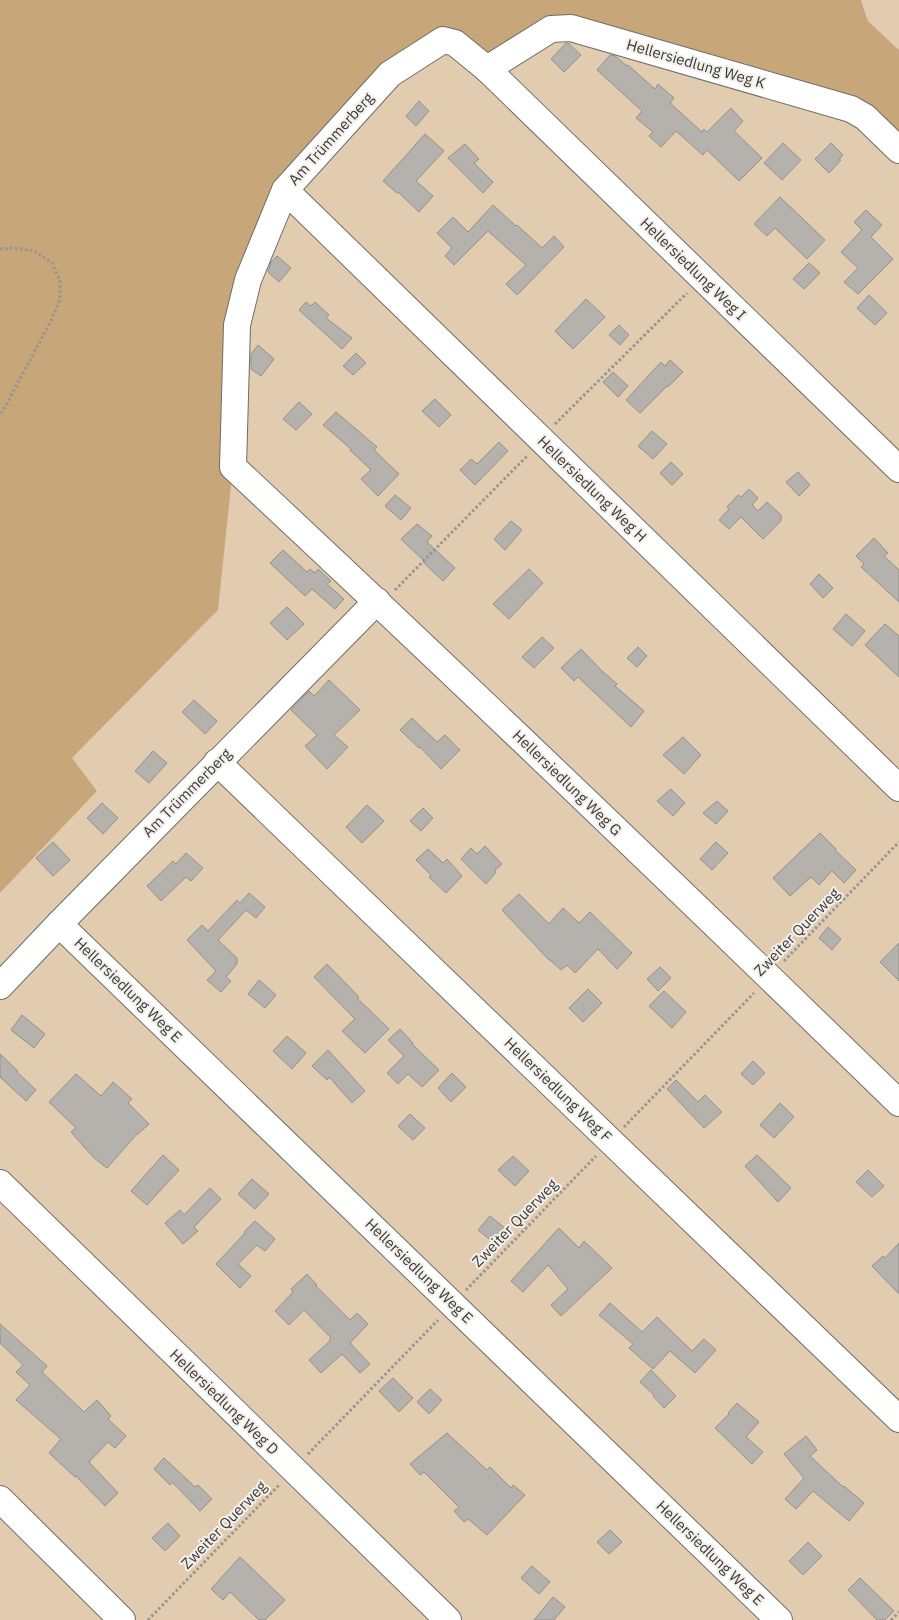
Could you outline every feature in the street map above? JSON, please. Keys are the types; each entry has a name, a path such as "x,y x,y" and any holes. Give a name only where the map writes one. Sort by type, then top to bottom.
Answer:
{"lane":[{"name":"Hellersiedlung Weg K","path":"487,69 551,30 571,28 851,109 865,117 899,150"},
{"name":"Am Trümmerberg","path":"233,467 237,325 248,280 285,190 390,74 443,40 456,43 487,69"},
{"name":"Hellersiedlung Weg I","path":"487,69 899,469"},
{"name":"Hellersiedlung Weg H","path":"285,190 899,788"},
{"name":"Hellersiedlung Weg G","path":"233,467 379,603 899,1103"},
{"name":"Am Trümmerberg","path":"0,986 217,762 379,603"},
{"name":"Hellersiedlung Weg F","path":"217,762 899,1419"},
{"name":"Hellersiedlung Weg E","path":"58,924 779,1620"},
{"name":"Hellersiedlung Weg D","path":"0,1183 448,1620"},
{"path":"0,1499 122,1620"}],"path":[{"path":"0,249 14,248 34,251 52,262 60,281 60,299 50,323 0,416"},
{"path":"379,603 702,278"},
{"name":"Zweiter Querweg","path":"148,1620 899,842"},
{"path":"891,1620 899,1612"}],"shaded area":[{"path":"0,0 861,0 868,21 899,50 899,150 865,117 571,28 487,69 443,40 285,190 248,280 233,467 218,610 72,758 97,791 0,893"},
{"path":"861,0 899,0 899,50 868,21"},
{"path":"551,29 851,109 899,150 899,1620 0,1620 0,893 97,791 71,759 218,610 237,325 285,190 443,40"}],"building":[{"path":"566,43 581,55 564,72 551,59"},
{"path":"610,55 615,56 628,65 655,89 658,84 674,98 670,103 702,132 704,129 707,132 731,108 743,121 734,131 762,158 739,181 707,150 703,155 676,131 661,147 649,136 653,132 636,118 642,111 597,70"},
{"path":"419,101 429,111 416,126 406,116"},
{"path":"425,134 444,151 416,181 433,196 419,212 383,181"},
{"path":"783,143 801,160 782,180 764,163"},
{"path":"831,143 843,155 829,173 815,159"},
{"path":"465,144 479,159 474,163 493,182 483,193 448,158"},
{"path":"780,197 825,240 807,259 775,228 767,236 754,224"},
{"path":"493,205 542,248 554,236 564,247 517,295 506,284 526,265 488,231 454,265 445,256 452,248 437,233 453,217 468,232"},
{"path":"866,210 882,225 871,237 893,259 858,294 844,282 858,268 841,252 862,230 854,222"},
{"path":"277,256 291,268 279,282 268,272 271,262"},
{"path":"809,263 820,273 804,289 793,279"},
{"path":"869,295 887,313 875,325 857,308"},
{"path":"586,299 605,317 573,349 555,331"},
{"path":"306,302 311,306 315,302 329,315 326,318 352,338 342,349 299,310"},
{"path":"619,325 629,335 620,345 609,335"},
{"path":"258,345 274,359 261,376 251,369 251,354"},
{"path":"356,353 366,363 353,375 343,366"},
{"path":"670,360 683,372 640,413 626,400 661,362 665,366"},
{"path":"613,372 628,386 618,397 603,382"},
{"path":"435,399 451,415 439,427 422,411"},
{"path":"299,402 312,414 296,430 283,419"},
{"path":"336,412 377,447 374,450 399,474 378,496 361,479 371,470 351,449 323,425"},
{"path":"652,431 667,444 653,459 638,446"},
{"path":"499,442 508,451 475,485 460,470 471,459 477,464"},
{"path":"671,462 683,474 672,485 660,473"},
{"path":"798,472 810,485 799,496 786,482"},
{"path":"749,489 758,498 752,505 758,511 767,502 781,515 781,521 763,539 741,517 729,529 719,520 738,495 741,497"},
{"path":"395,495 411,508 401,520 385,506"},
{"path":"511,521 522,530 505,550 494,539"},
{"path":"417,524 432,536 427,542 455,568 443,581 401,539"},
{"path":"874,538 888,553 884,556 899,570 899,602 861,567 864,564 856,556"},
{"path":"283,550 307,572 310,569 315,573 318,569 331,581 327,584 344,599 335,609 312,589 305,596 270,563"},
{"path":"529,569 543,583 509,619 493,604"},
{"path":"819,574 833,588 823,598 810,584"},
{"path":"287,607 304,624 287,640 270,623"},
{"path":"846,614 865,631 852,646 833,629"},
{"path":"885,624 899,636 899,677 865,645"},
{"path":"542,637 554,648 534,668 522,657"},
{"path":"638,647 647,656 637,667 627,658"},
{"path":"581,649 617,684 615,686 644,711 631,727 578,677 574,681 561,668"},
{"path":"329,680 360,710 334,735 348,747 327,769 305,746 317,735 291,710 309,691 314,696"},
{"path":"194,700 217,721 205,734 182,712"},
{"path":"412,718 437,742 445,735 460,750 441,769 400,730"},
{"path":"683,737 701,755 684,774 663,755"},
{"path":"153,751 167,763 149,783 135,771"},
{"path":"671,789 685,803 673,816 657,801"},
{"path":"717,801 728,811 716,824 703,813"},
{"path":"102,803 118,818 103,834 87,818"},
{"path":"367,805 384,821 362,843 346,827"},
{"path":"423,808 433,818 421,831 410,821"},
{"path":"820,833 856,870 844,883 832,871 819,885 811,877 790,896 773,878"},
{"path":"53,842 70,860 53,876 36,858"},
{"path":"716,842 728,853 712,870 700,859"},
{"path":"485,846 502,864 495,870 496,872 486,884 461,859 471,848 477,854"},
{"path":"428,849 443,863 447,859 462,876 446,893 429,877 431,875 416,860"},
{"path":"186,853 203,868 191,881 186,877 161,901 147,886 173,861 176,864"},
{"path":"249,893 265,907 256,918 246,910 218,940 237,958 237,964 226,977 231,981 221,992 207,980 216,971 187,940 202,925 208,931 237,900 240,903"},
{"path":"519,894 549,924 563,908 579,923 590,912 632,953 617,969 598,949 575,973 567,965 561,970 549,960 502,910"},
{"path":"828,927 841,939 832,950 819,938"},
{"path":"899,943 899,981 880,962"},
{"path":"327,964 359,997 357,998 389,1029 365,1053 342,1031 355,1019 314,977"},
{"path":"660,967 671,978 658,991 647,979"},
{"path":"259,980 276,995 265,1008 248,994"},
{"path":"588,989 602,1003 583,1022 569,1008"},
{"path":"664,991 686,1012 672,1028 649,1006"},
{"path":"22,1015 45,1034 34,1048 11,1030"},
{"path":"400,1029 412,1044 439,1070 422,1087 408,1074 398,1084 387,1073 404,1056 388,1040"},
{"path":"287,1036 306,1053 292,1069 273,1051"},
{"path":"328,1050 365,1091 352,1103 329,1077 327,1080 312,1066"},
{"path":"0,1054 36,1090 26,1101 0,1077"},
{"path":"753,1061 765,1073 753,1085 741,1074"},
{"path":"452,1073 466,1087 451,1102 438,1088"},
{"path":"76,1074 101,1096 113,1082 132,1099 128,1103 149,1124 137,1134 107,1168 93,1157 71,1132 76,1128 49,1102"},
{"path":"676,1080 698,1102 705,1095 722,1112 704,1128 667,1089"},
{"path":"780,1103 794,1117 774,1138 760,1125"},
{"path":"410,1114 425,1128 413,1140 398,1126"},
{"path":"163,1155 179,1170 147,1205 131,1191"},
{"path":"757,1155 791,1188 778,1202 745,1166"},
{"path":"513,1156 529,1171 515,1186 498,1170"},
{"path":"868,1170 884,1186 872,1197 856,1182"},
{"path":"252,1179 269,1194 255,1209 238,1194"},
{"path":"210,1188 221,1199 194,1227 198,1231 183,1244 165,1223 180,1210 184,1215"},
{"path":"490,1216 506,1229 494,1243 478,1230"},
{"path":"255,1221 275,1239 265,1251 257,1245 238,1264 251,1276 240,1288 216,1264"},
{"path":"559,1228 579,1248 584,1241 612,1268 561,1316 551,1305 568,1289 548,1265 523,1292 511,1281"},
{"path":"899,1243 899,1294 872,1266 883,1256 885,1258"},
{"path":"307,1274 316,1286 350,1320 357,1313 368,1324 350,1343 370,1364 360,1373 342,1354 321,1373 309,1360 331,1338 304,1310 289,1325 275,1311 293,1292 291,1289"},
{"path":"610,1303 642,1332 657,1317 692,1351 704,1339 716,1350 695,1373 670,1351 653,1369 629,1348 633,1344 599,1315"},
{"path":"0,1324 47,1366 42,1372 84,1412 97,1400 111,1416 108,1419 126,1436 115,1448 108,1442 89,1462 118,1493 105,1506 76,1476 49,1453 61,1439 16,1400 30,1385 16,1372 23,1365 0,1343"},
{"path":"651,1370 676,1396 664,1408 640,1382"},
{"path":"393,1378 413,1398 399,1412 379,1391"},
{"path":"430,1389 442,1400 429,1414 417,1402"},
{"path":"737,1403 759,1422 746,1437 763,1452 752,1464 715,1428"},
{"path":"447,1433 487,1470 490,1467 511,1488 513,1485 525,1495 487,1535 468,1519 464,1522 454,1511 459,1507 424,1472 420,1475 410,1464"},
{"path":"806,1436 817,1450 810,1456 843,1487 864,1503 849,1521 813,1491 796,1509 785,1499 804,1478 784,1454"},
{"path":"164,1458 195,1487 198,1485 212,1499 200,1511 172,1482 170,1485 154,1469"},
{"path":"168,1523 180,1536 165,1551 152,1538"},
{"path":"610,1530 622,1542 609,1554 597,1542"},
{"path":"808,1542 822,1556 803,1575 789,1561"},
{"path":"240,1557 285,1600 265,1620 259,1620 230,1592 223,1600 211,1589"},
{"path":"532,1566 550,1582 539,1594 521,1578"},
{"path":"860,1578 894,1611 885,1620 877,1620 848,1590"},
{"path":"553,1597 565,1607 554,1620 534,1620"}]}
